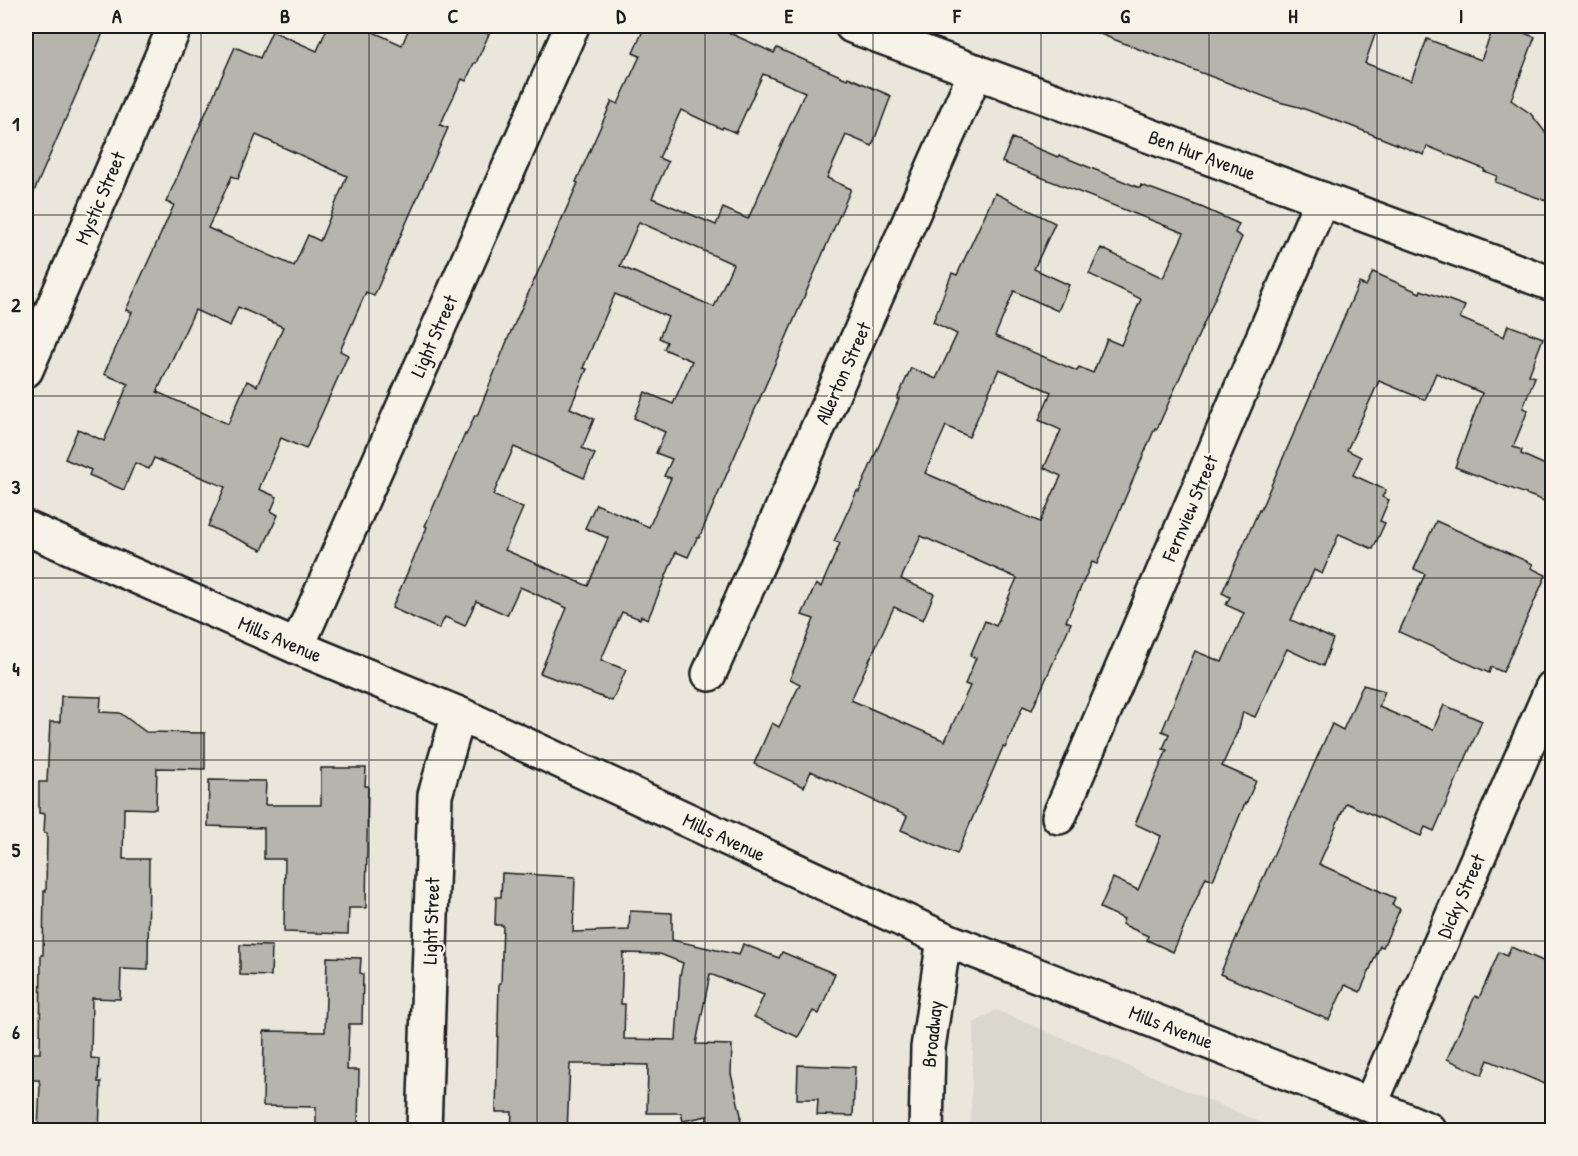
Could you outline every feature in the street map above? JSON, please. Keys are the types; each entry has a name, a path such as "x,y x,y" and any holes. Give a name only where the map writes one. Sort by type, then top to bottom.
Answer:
{"street":[{"name":"Mystic Street","path":"26,370 175,26"},
{"name":"Light Street","path":"297,647 572,26"},
{"name":"Ben Hur Avenue","path":"852,26 1552,284"},
{"name":"Allerton Street","path":"709,674 976,71"},
{"name":"Fernview Street","path":"1059,817 1322,199"},
{"name":"Mills Avenue","path":"26,528 297,647 459,714 944,939 1370,1105 1429,1131"},
{"name":"Dicky Street","path":"1370,1105 1552,688"},
{"name":"Light Street","path":"424,1131 435,795 459,714"},
{"name":"Broadway","path":"926,1131 928,1048 944,939"}],"shaded area":[{"path":"996,1010 1279,1130 970,1130 974,1023"}],"building":[{"path":"26,26 106,26 26,210"},
{"path":"328,26 360,26 402,45 410,26 468,26 489,34 466,81 462,79 440,125 448,128 374,296 366,292 340,351 348,355 306,449 281,438 259,489 277,497 271,511 278,515 262,550 208,526 225,487 154,458 149,469 135,463 124,490 89,475 91,470 65,459 78,429 104,441 128,384 104,374 132,312 126,310 174,205 166,202 235,47 260,58 272,31 317,51","holes":["256,135 347,176 320,241 308,235 294,266 208,228 232,176 238,179","238,307 283,327 257,386 247,381 228,424 157,392 195,310 230,326"]},
{"path":"645,26 714,26 774,53 777,48 891,96 872,146 846,135 827,178 851,189 699,538 688,557 676,552 648,619 641,616 640,619 622,612 601,660 626,670 612,701 540,673 567,608 520,587 507,615 476,601 465,626 445,617 439,629 392,608 427,527 425,526 465,434 475,415 477,416 509,336 612,101 618,104 640,56 633,53","holes":["763,74 805,92 748,219 723,208 716,225 652,198 668,162 659,158 681,110 736,133","639,222 733,264 714,307 620,266","615,294 668,317 659,338 667,342 664,349 692,361 673,404 645,392 634,418 665,432 656,453 672,459 664,476 671,478 649,527 596,504 585,528 608,538 588,586 505,550 523,508 493,495 514,447 584,478 595,454 582,448 594,419 570,408 587,369 583,368"]},
{"path":"1082,26 1378,26 1365,63 1411,81 1427,39 1481,60 1494,26 1504,26 1535,37 1511,100 1531,114 1552,141 1552,203 1495,182 1497,176 1484,169 1427,146 1424,155"},
{"path":"1012,138 1140,188 1141,185 1201,207 1239,224 1235,233 1242,237 1157,429 1155,428 1097,564 1092,562 1066,621 1071,623 1032,710 1023,706 957,854 901,830 907,816 811,771 804,787 754,764 772,723 779,727 800,684 790,679 814,619 802,615 816,584 821,587 840,543 834,541 857,491 859,492 911,368 936,379 957,334 933,322 952,273 957,275 995,193 1055,223 1034,269 1069,285 1058,311 1014,291 995,336 1077,371 1079,367 1093,373 1107,339 1121,345 1141,299 1089,274 1101,248 1163,278 1184,233 1002,162","holes":["999,369 1051,392 1039,420 1061,430 1044,468 1061,476 1040,522 925,473 946,426 969,437","921,536 1017,578 996,626 985,621 970,656 976,658 965,684 970,686 945,741 851,700 894,607 923,620 934,594 901,579"]},
{"path":"1373,272 1420,293 1421,290 1465,306 1460,318 1504,337 1508,325 1543,338 1529,375 1535,377 1523,408 1528,410 1513,447 1522,450 1521,454 1552,468 1552,504 1455,467 1482,393 1436,373 1425,400 1379,381 1347,450 1361,457 1353,475 1386,490 1382,497 1389,500 1380,521 1385,523 1373,549 1339,534 1322,574 1314,570 1291,620 1333,639 1323,666 1287,649 1255,717 1243,712 1239,728 1222,766 1256,781 1213,880 1206,877 1173,952 1147,940 1148,936 1122,924 1124,919 1100,908 1113,878 1138,890 1161,836 1135,824 1167,750 1163,749 1169,734 1162,731 1195,651 1222,662 1244,613 1226,605 1230,597 1222,593 1359,283 1366,286"},
{"path":"1436,521 1533,564 1531,568 1546,575 1503,672 1491,667 1489,673 1399,632 1425,574 1414,569"},
{"path":"1363,685 1385,691 1379,707 1433,730 1444,705 1482,721 1434,831 1425,827 1421,836 1346,803 1319,864 1395,898 1392,905 1400,909 1383,947 1380,946 1360,992 1345,985 1329,1020 1220,974 1332,724 1343,730"},
{"path":"61,696 101,697 100,712 120,713 146,732 205,733 205,769 157,768 156,809 124,808 123,859 149,859 148,970 121,969 120,999 92,998 91,1058 99,1059 98,1082 101,1082 99,1131 38,1131 40,1085 39,1080 28,1080 29,1053 40,1053 41,955 43,955 44,891 46,891 47,833 44,833 45,814 39,813 39,782 47,782 50,722 60,722"},
{"path":"321,768 366,768 365,786 368,786 366,908 349,908 348,934 284,932 285,859 264,859 264,828 208,826 209,780 266,781 265,805 321,805"},
{"path":"502,873 575,877 573,932 629,930 630,911 672,913 672,940 739,955 743,944 779,958 782,952 835,974 819,1014 813,1011 798,1037 754,1017 764,995 710,974 696,1044 732,1045 731,1074 741,1115 740,1131 706,1131 707,1116 683,1121 681,1113 647,1113 648,1065 570,1064 567,1131 511,1131 512,1112 496,1112 499,983 501,983 503,925 495,925 496,897 501,897","holes":["623,953 660,954 683,963 680,976 676,1040 624,1039 625,1004 621,1004"]},
{"path":"240,945 272,946 271,976 240,975"},
{"path":"1511,947 1552,965 1552,1087 1488,1060 1482,1075 1447,1059 1475,996 1479,998 1499,952 1507,956"},
{"path":"327,957 361,958 362,1024 349,1024 347,1070 359,1070 358,1131 316,1131 316,1107 263,1106 264,1031 325,1032"},
{"path":"798,1065 855,1067 853,1116 817,1115 818,1099 797,1099"}]}
